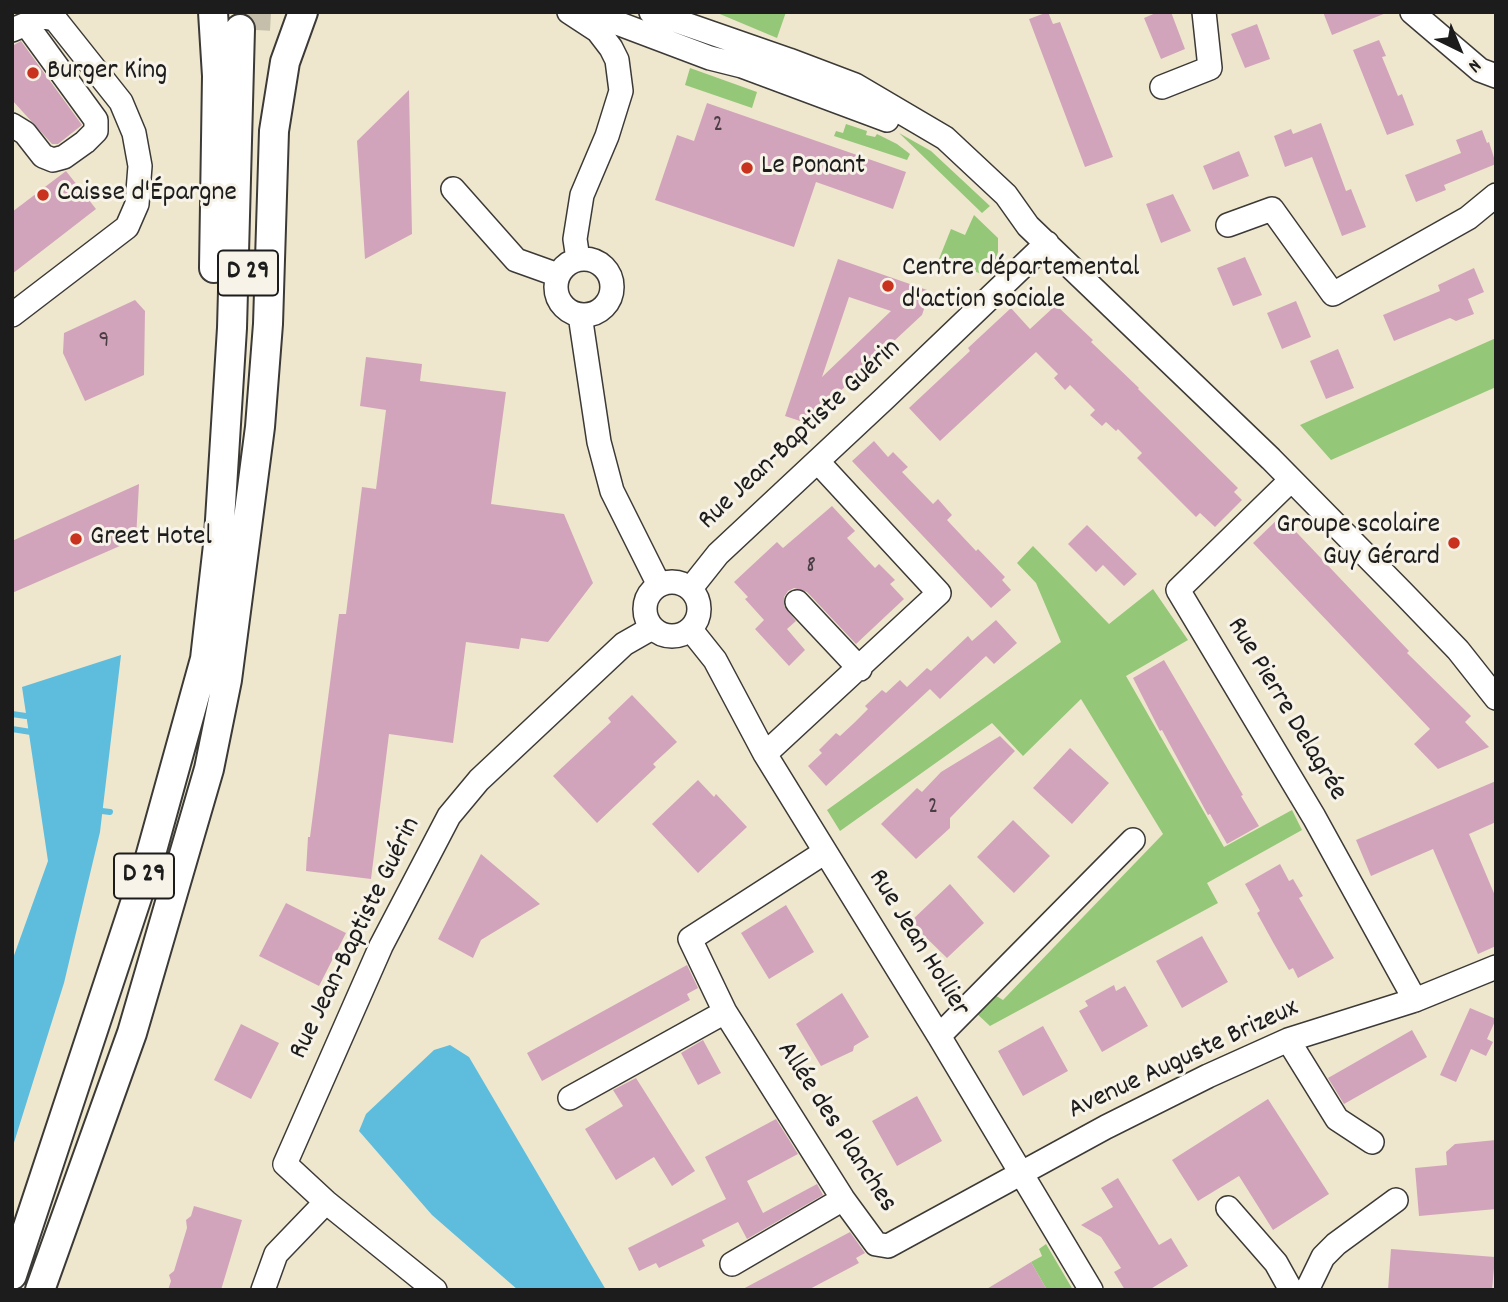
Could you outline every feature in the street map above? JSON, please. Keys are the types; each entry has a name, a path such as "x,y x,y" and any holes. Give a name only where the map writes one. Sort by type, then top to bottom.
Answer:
{"main road":[{"path":"213,12 217,76 213,330 223,464"},
{"path":"247,516 260,428 268,324 274,131 285,62 303,12"},
{"name":"D 29","path":"12,1275 149,861 205,659 214,588 223,464 248,30 244,428 247,516 227,680 209,769 132,1033 40,1290"}],"street":[{"path":"569,12 598,32 611,48 617,60 621,91 611,127 582,195 575,239 578,259"},
{"path":"588,12 710,58 742,66 863,110 904,128 937,150 1007,216 1028,226"},
{"path":"651,12 855,85 881,103 945,138 1006,195 1028,226 1291,480 1458,650 1496,698"},
{"path":"1162,87 1210,68 1204,12"},
{"path":"1412,12 1480,70 1496,76"},
{"path":"12,125 25,133 43,156 53,160 64,157 96,131 96,120 19,27 43,17 55,19 121,102 134,133 140,166 137,204 127,227 12,315"},
{"path":"453,189 516,260 558,275"},
{"path":"1228,225 1272,209 1333,294 1468,218 1496,195"},
{"name":"Rue Jean-Baptiste Guérin","path":"691,588 718,554 1047,243"},
{"path":"578,259 589,259 600,264 608,272 612,287 607,302 595,312 580,315 568,310 559,300 555,288 558,275 566,265 578,259"},
{"path":"580,315 599,442 612,491 659,584"},
{"path":"765,754 939,593 818,462"},
{"name":"Rue Pierre Delagrée","path":"1291,480 1178,590 1314,817 1415,1000"},
{"path":"676,581 691,588 699,601 699,617 691,630 678,636 664,636 652,628 646,617 645,604 650,593 659,584 676,581"},
{"path":"797,602 860,668"},
{"name":"Rue Jean-Baptiste Guérin","path":"435,1290 326,1202 285,1164 381,946 449,816 479,780 624,644 652,628"},
{"name":"Rue Jean Hollier","path":"691,630 715,660 765,754 939,1036 1091,1290"},
{"path":"939,1036 1133,840"},
{"name":"Allée des Planches","path":"825,852 690,939 725,1012 843,1199 876,1244 888,1246 1019,1173"},
{"name":"Avenue Auguste Brizeux","path":"1019,1173 1196,1081 1288,1040 1415,1000 1496,968"},
{"path":"570,1098 725,1012"},
{"path":"1288,1040 1337,1118 1372,1142"},
{"path":"732,1264 843,1199"},
{"path":"1307,1290 1323,1257 1336,1244 1396,1200"},
{"path":"263,1290 276,1254 326,1202"},
{"path":"1228,1208 1276,1263 1291,1290"}],"green space":[{"path":"715,12 786,12 777,38"},
{"path":"690,68 757,92 752,108 685,85"},
{"path":"846,124 867,131 866,135 875,137 877,134 897,144 910,154 907,160 834,136 836,131 843,133"},
{"path":"899,133 931,151 990,206 982,213"},
{"path":"974,215 998,238 994,265 989,272 982,274 939,259 951,229 965,235"},
{"path":"1496,338 1496,387 1331,460 1300,425"},
{"path":"1033,546 1109,624 1153,589 1188,640 1126,676 1224,847 1292,810 1302,830 1207,883 1218,903 990,1026 974,1011 993,994 1003,1000 1163,834 1081,699 1023,756 992,723 840,831 827,810 1061,642 1036,583 1017,563"},
{"path":"1046,1244 1073,1290 1047,1290 1031,1262 1042,1256 1039,1249"}],"water":[{"path":"121,655 100,832 64,983 12,1149 12,961 48,861 22,687"},
{"path":"450,1045 469,1057 606,1290 518,1290 432,1215 359,1131 366,1114 434,1050"}],"building":[{"path":"1048,12 1053,24 1060,22 1113,157 1085,167 1029,19"},
{"path":"1158,12 1171,12 1185,49 1161,59 1144,18"},
{"path":"1323,12 1386,12 1386,13 1332,35"},
{"path":"1257,24 1270,59 1245,68 1231,34"},
{"path":"1379,40 1386,56 1382,57 1398,96 1402,94 1414,125 1387,135 1353,50"},
{"name":"Burger King","path":"21,41 82,125 58,144 52,144 12,100 12,46"},
{"path":"409,90 412,234 365,259 357,141"},
{"path":"707,103 906,172 893,209 816,182 794,247 655,200 677,135 694,141"},
{"path":"1321,123 1346,191 1351,189 1366,227 1342,236 1312,157 1285,167 1274,136 1291,129 1293,134"},
{"path":"1482,130 1496,164 1444,185 1446,190 1416,202 1405,175 1461,153 1456,140"},
{"path":"1239,151 1249,176 1213,190 1203,166"},
{"path":"66,171 96,209 12,274 12,212"},
{"path":"1173,194 1191,231 1161,243 1146,204"},
{"path":"1245,257 1262,295 1233,306 1217,268"},
{"path":"838,259 930,291 922,315 806,423 785,416","holes":["849,297 891,311 822,377"]},
{"path":"1474,268 1484,292 1468,299 1474,314 1456,321 1450,318 1394,341 1383,315 1440,291 1438,285"},
{"path":"135,300 145,311 144,375 85,401 63,353 64,333"},
{"path":"1296,301 1311,337 1282,349 1267,313"},
{"path":"1056,305 1238,488 1234,492 1242,500 1215,527 1200,513 1196,517 1137,458 1142,453 1118,429 1116,431 1106,422 1102,426 1090,415 1095,410 1070,385 1065,390 1054,378 1058,374 1036,352 940,441 909,408 1011,308 1030,329"},
{"path":"1338,349 1354,388 1326,399 1310,361"},
{"path":"366,357 422,364 420,381 506,392 491,504 564,514 593,583 548,642 521,638 519,649 466,642 453,743 389,734 371,879 306,871 308,837 339,614 346,614 362,487 376,489 386,410 360,406"},
{"path":"874,441 888,457 893,452 908,467 902,472 933,504 938,499 952,515 947,520 1005,577 1002,580 1011,590 991,608 852,461"},
{"name":"Greet Hotel","path":"139,484 136,539 12,593 12,541"},
{"path":"832,506 855,531 847,538 875,568 879,564 895,580 890,584 904,599 856,644 807,592 794,588 788,591 784,597 784,606 796,621 787,629 805,650 789,666 755,629 764,620 734,582 777,542 783,548"},
{"path":"1281,516 1409,651 1407,653 1471,716 1465,722 1489,747 1438,769 1414,744 1430,729 1253,543"},
{"path":"1087,525 1137,574 1124,586 1103,565 1096,572 1068,544"},
{"path":"996,620 1017,643 994,664 986,656 940,699 930,689 826,786 808,766 822,753 819,750 836,733 840,736 854,723 868,709 865,706 882,690 886,693 900,680 907,687 927,668 931,671 968,636 972,641"},
{"path":"1164,660 1259,826 1227,844 1210,814 1208,815 1162,730 1160,731 1133,678"},
{"path":"632,695 677,742 653,764 656,767 597,823 553,776 611,722 608,718"},
{"path":"1000,736 1015,751 950,818 950,828 916,859 881,824 917,788 922,792 941,772"},
{"path":"1070,748 1109,783 1072,824 1033,788"},
{"path":"698,780 714,797 716,794 747,827 698,873 652,824"},
{"path":"1496,781 1496,822 1469,834 1496,898 1496,946 1478,954 1433,849 1371,876 1356,840"},
{"path":"1013,820 1050,856 1014,893 977,857"},
{"path":"481,854 540,904 481,940 473,958 438,939"},
{"path":"1280,864 1289,881 1293,879 1303,896 1299,898 1334,958 1298,978 1293,968 1289,970 1274,944 1245,884"},
{"path":"950,884 984,923 947,958 910,922"},
{"path":"286,903 346,933 319,986 259,956"},
{"path":"786,905 814,952 769,979 741,933"},
{"path":"1202,936 1228,982 1182,1008 1156,961"},
{"path":"687,965 698,988 687,994 690,1000 542,1081 527,1053"},
{"path":"1114,985 1116,991 1125,986 1148,1026 1102,1052 1079,1011 1088,1006 1085,1001"},
{"path":"842,993 869,1037 854,1046 853,1051 821,1066 796,1024"},
{"path":"1470,1008 1496,1019 1487,1039 1493,1042 1486,1056 1471,1049 1456,1082 1440,1075"},
{"path":"241,1024 279,1043 251,1099 214,1080"},
{"path":"1043,1026 1068,1071 1023,1096 998,1051"},
{"path":"1412,1030 1427,1057 1344,1104 1328,1078"},
{"path":"703,1040 721,1073 698,1085 681,1053"},
{"path":"636,1078 695,1171 672,1186 654,1157 616,1180 585,1129 623,1106 613,1090"},
{"path":"917,1096 942,1141 897,1166 872,1121"},
{"path":"1268,1099 1329,1194 1273,1230 1239,1176 1198,1201 1172,1160"},
{"path":"776,1119 798,1154 747,1181 763,1213 817,1184 823,1195 747,1239 738,1222 702,1240 705,1246 659,1268 656,1263 639,1271 628,1248 726,1199 705,1157"},
{"path":"1496,1140 1496,1209 1419,1216 1415,1168 1447,1165 1446,1152 1455,1144"},
{"path":"1118,1178 1159,1245 1171,1238 1188,1266 1149,1290 1125,1290 1114,1272 1121,1268 1101,1237 1081,1225 1113,1207 1101,1188"},
{"path":"194,1206 242,1220 221,1290 168,1290 171,1281 169,1275 174,1271 187,1228 186,1220 191,1216"},
{"path":"850,1232 865,1253 856,1258 859,1263 808,1290 741,1290"},
{"path":"1391,1249 1495,1257 1492,1290 1388,1290"},
{"path":"1031,1262 1047,1290 985,1290 1010,1275"}],"waterway":[{"path":"12,714 26,716"},
{"path":"12,729 31,732"},
{"path":"94,810 110,812"}],"tunnel":[{"path":"256,30 257,12"}],"place":[{"name":"Burger King","path":"33,73"},
{"name":"Le Ponant","path":"747,168"},
{"name":"Caisse d'Épargne","path":"43,195"},
{"name":"Centre départemental d'action sociale","path":"888,286"},
{"name":"Greet Hotel","path":"76,539"},
{"name":"Groupe scolaire Guy Gérard","path":"1454,543"}]}
